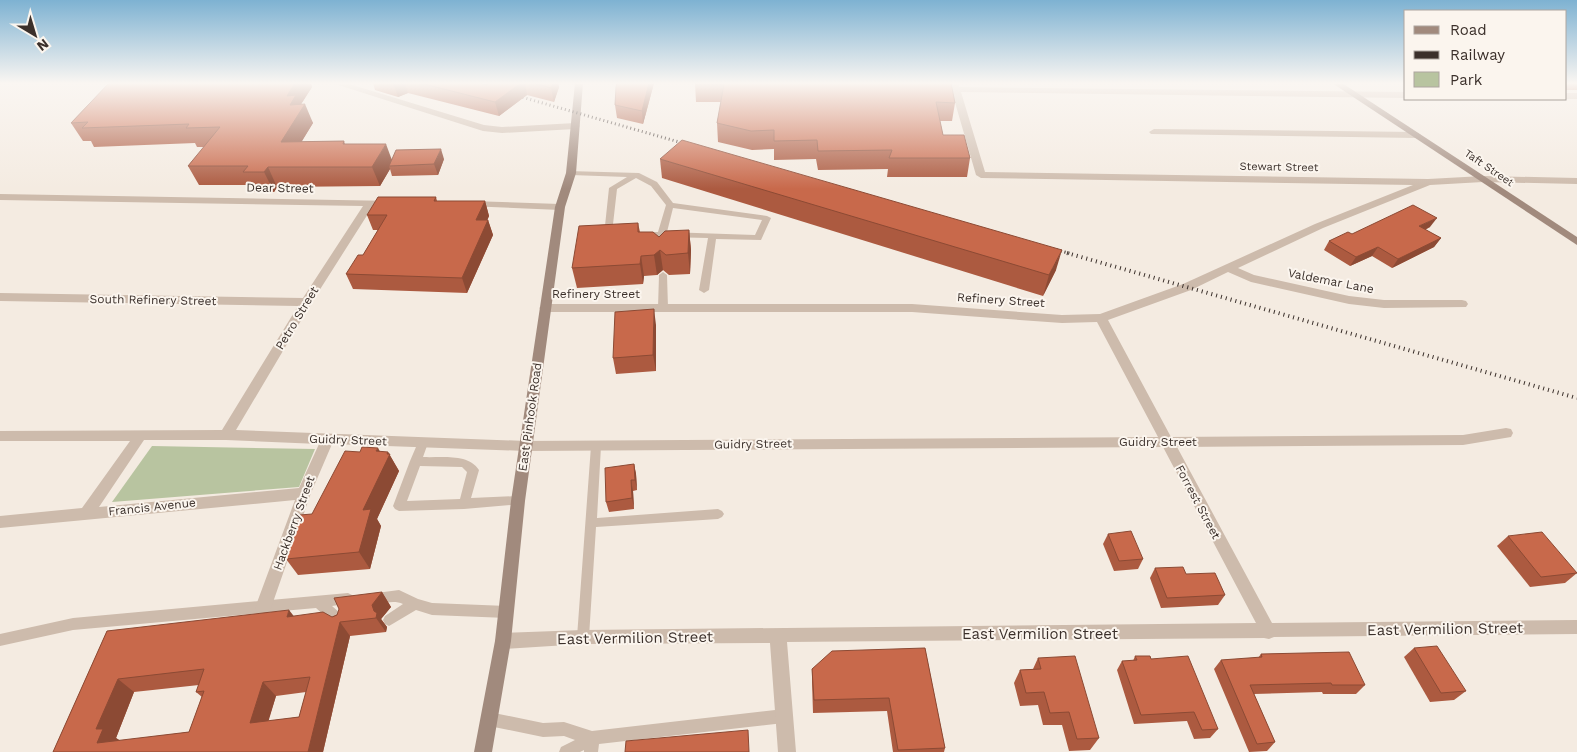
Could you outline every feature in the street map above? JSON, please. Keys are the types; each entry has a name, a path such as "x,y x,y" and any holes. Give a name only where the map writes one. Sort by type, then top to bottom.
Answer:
{"main road":[{"name":"East Pinhook Road","path":"483,752 503,641 518,501 560,206 571,173 576,118"},
{"name":"Taft Street","path":"1391,118 1577,242"}],"street":[{"path":"450,118 483,128 502,130 575,126"},
{"name":"Stewart Street","path":"964,118 980,176 1428,182 1483,179 1577,181"},
{"path":"1154,132 1416,134"},
{"name":"Refinery Street","path":"545,308 912,308 1062,319 1101,318 1187,287 1319,226 1428,182"},
{"name":"Dear Street","path":"0,197 400,203"},
{"name":"Petro Street","path":"226,435 306,302 370,202"},
{"path":"459,204 560,206"},
{"name":"Valdemar Lane","path":"1228,267 1251,278 1349,300 1394,305 1462,304"},
{"name":"South Refinery Street","path":"0,297 306,302"},
{"name":"Forrest Street","path":"1101,318 1268,632"},
{"name":"Guidry Street","path":"0,436 226,435 422,443 596,446 1463,440 1506,434"},
{"path":"86,514 141,436"},
{"name":"Hackberry Street","path":"263,608 304,492 328,439"},
{"name":"Francis Avenue","path":"0,522 304,492"},
{"name":"East Vermilion Street","path":"503,641 583,637 1268,632 1577,627"},
{"path":"778,636 787,752"}],"lane":[{"path":"571,173 636,175 654,184 670,205 767,218 758,238 662,234 635,235"},
{"path":"617,235 608,235 613,188 636,175"},
{"path":"662,252 662,234 670,205"},
{"path":"704,290 712,237"},
{"path":"663,275 663,308"},
{"path":"422,443 399,506 518,501"},
{"path":"583,637 596,446"},
{"path":"415,461 464,462 473,470 464,504"},
{"path":"591,523 718,514"},
{"path":"0,640 73,624 399,596 415,604 432,609 506,612"},
{"path":"319,602 342,623"},
{"path":"388,620 415,604"},
{"path":"566,752 591,745 784,716"},
{"path":"489,719 543,730 564,729 591,745"}],"green space":[{"path":"152,446 315,449 299,487 112,502"}],"building":[{"path":"76,118 296,118 281,142 344,141 343,144 386,144 372,167 268,167 264,172 243,172 248,166 188,166 220,127 186,128 189,124 82,128 88,122 71,123"},
{"path":"718,118 939,118 943,135 964,135 970,158 889,158 892,150 818,151 817,140 774,141 774,130 751,131 717,123"},
{"path":"682,140 1062,250 1049,275 660,159"},
{"path":"441,149 434,164 389,166 396,150"},
{"path":"378,197 436,197 434,201 485,201 476,220 488,220 462,278 346,274 358,255 363,255 387,215 367,215"},
{"path":"1413,205 1437,218 1419,226 1441,238 1398,259 1378,247 1356,257 1329,241 1348,232 1352,234"},
{"path":"638,223 638,232 653,232 659,237 665,231 689,230 688,253 666,255 660,250 654,255 641,256 640,264 572,268 579,226"},
{"path":"654,309 653,355 613,358 615,312"},
{"path":"362,447 378,448 376,451 388,452 387,454 390,454 363,510 371,509 359,552 286,559 300,515 312,514 345,451 360,452"},
{"path":"634,464 635,480 631,480 632,498 606,502 605,468"},
{"path":"1131,531 1143,559 1119,561 1108,534"},
{"path":"1542,532 1577,573 1541,577 1508,536"},
{"path":"1183,567 1186,574 1215,573 1225,595 1167,598 1155,568"},
{"path":"382,592 372,605 377,613 376,618 340,622 308,752 53,752 107,631 289,610 287,617 323,612 332,617 337,615 339,609 334,598","holes":["204,669 196,692 204,691 189,732 97,743 103,729 96,729 118,679","310,677 299,717 250,723 263,682"]},
{"path":"1437,646 1466,691 1441,693 1414,648"},
{"path":"925,648 945,748 898,750 889,698 814,700 812,669 832,651"},
{"path":"1349,652 1365,685 1332,685 1331,683 1250,685 1275,742 1257,744 1221,660 1262,657 1261,654"},
{"path":"1075,656 1099,738 1077,739 1069,712 1050,713 1044,692 1026,693 1020,670 1041,669 1038,658"},
{"path":"1135,656 1150,656 1151,659 1188,656 1218,729 1202,730 1194,712 1141,715 1122,661 1137,660"},
{"path":"748,730 749,752 625,752 626,741"}],"railway":[{"path":"595,118 693,146"},
{"path":"1049,248 1072,254"},
{"path":"1067,253 1577,398"}]}
